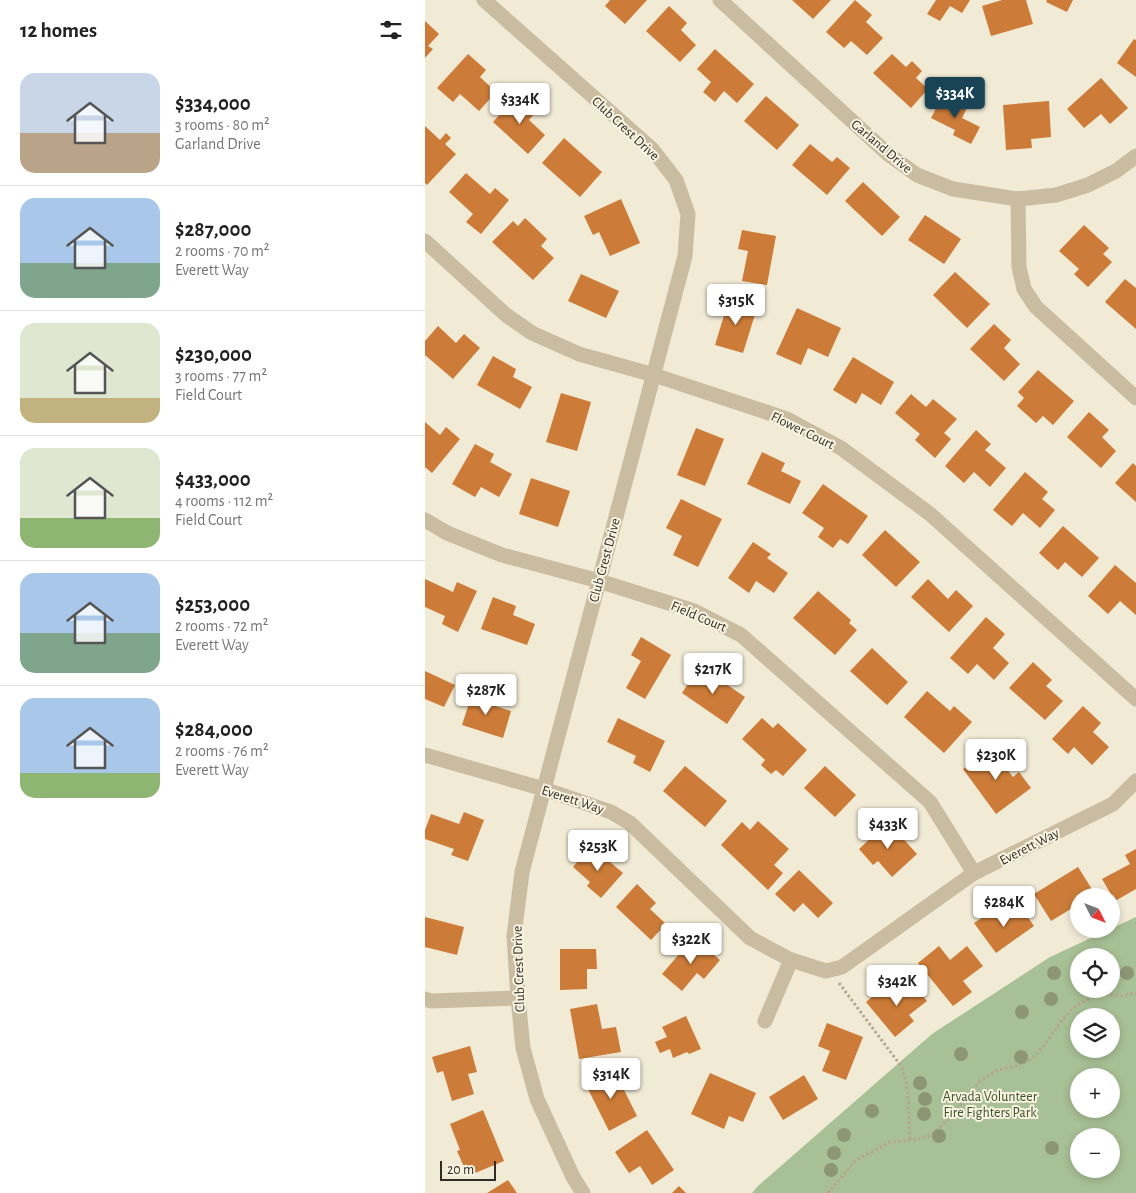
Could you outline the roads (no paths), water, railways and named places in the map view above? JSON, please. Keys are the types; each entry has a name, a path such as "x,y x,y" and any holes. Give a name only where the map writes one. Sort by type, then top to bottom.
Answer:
{"street":[{"name":"Club Crest Drive","path":"483,0 652,149 676,180 688,214 685,256 522,872 514,936 517,998 523,1048 537,1099 573,1177 583,1193"},
{"name":"Garland Drive","path":"720,0 888,154 917,175 953,189 1018,199 1056,195 1088,185 1116,171 1136,156"},
{"path":"1018,199 1019,267 1024,289 1036,307 1136,398"},
{"name":"Flower Court","path":"425,241 506,315 532,332 579,354 654,375 787,419 841,448 930,514 1136,699"},
{"name":"Field Court","path":"425,520 447,533 503,555 599,581 694,611 741,635 930,802 974,873"},
{"name":"Everett Way","path":"425,755 543,789 611,812 630,823 750,938 791,960 826,971 842,967 974,873 1113,804 1136,781"},
{"path":"765,1021 791,960"},
{"path":"425,999 431,1001 517,998"}],"park label":[{"name":"Arvada Volunteer Fire Fighters Park","path":"990,1104"}]}
